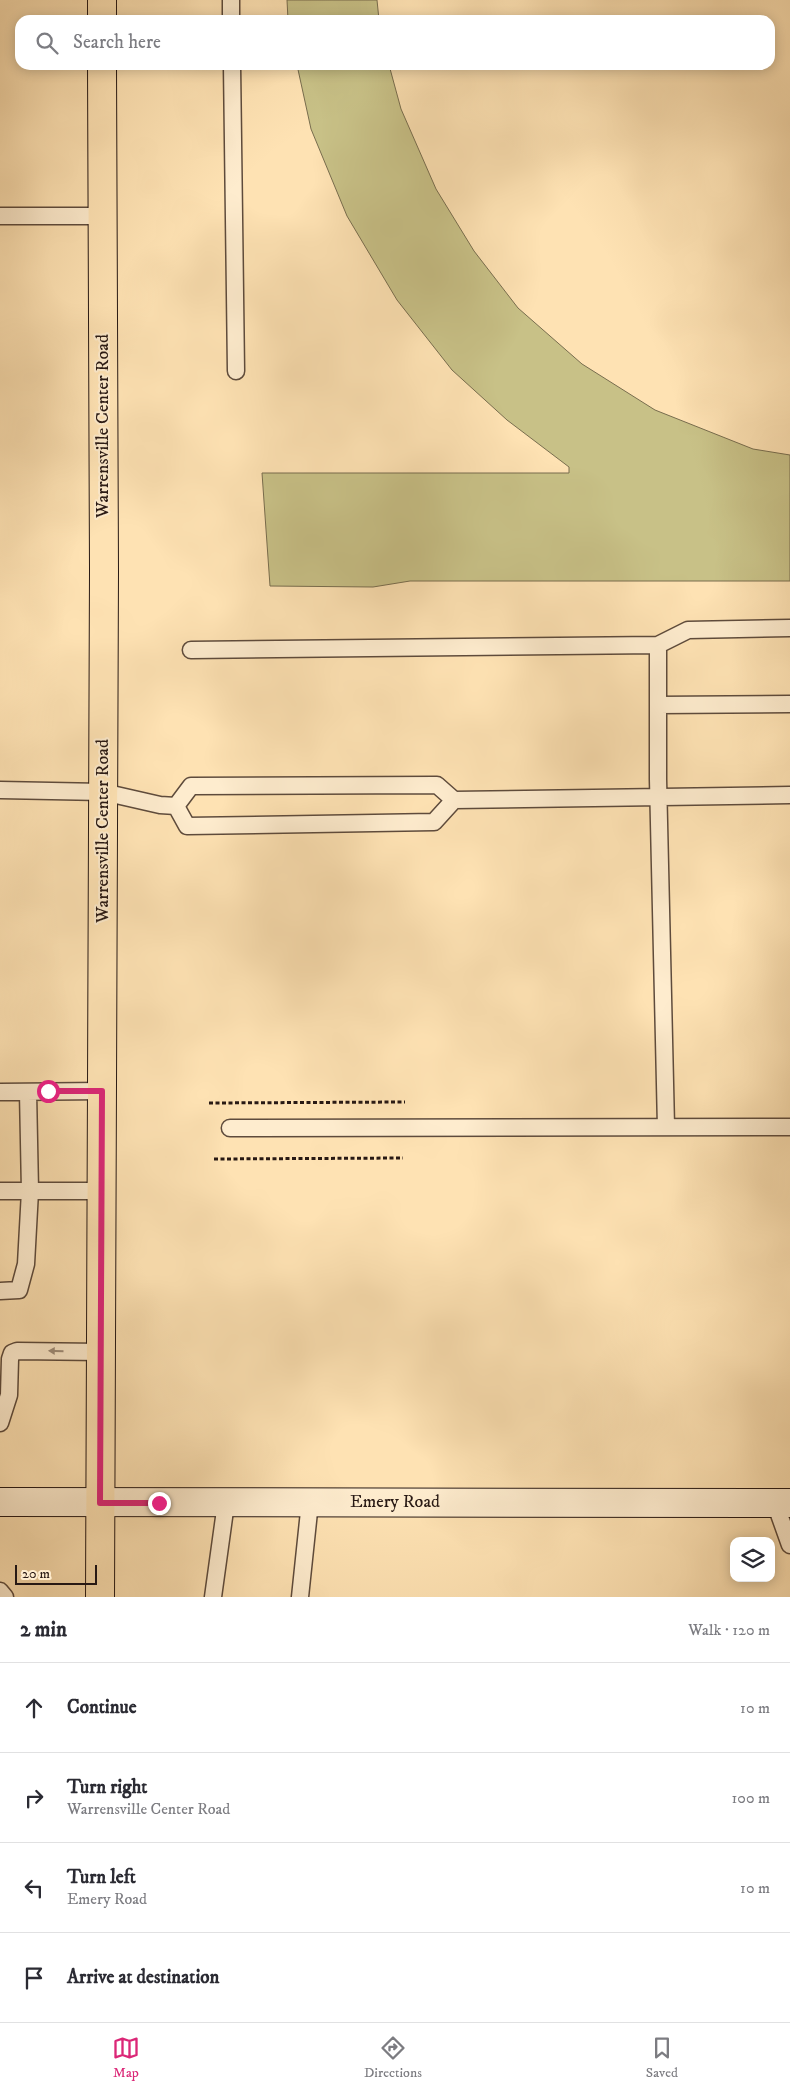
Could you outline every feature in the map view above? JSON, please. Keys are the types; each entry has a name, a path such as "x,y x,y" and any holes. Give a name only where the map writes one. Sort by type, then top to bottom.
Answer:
{"main road":[{"path":"102,0 102,15"},
{"name":"Warrensville Center Road","path":"100,1597 103,792 102,70"},
{"name":"Emery Road","path":"0,1502 782,1503"}],"lane":[{"path":"231,0 232,15"},
{"path":"232,70 236,371"},
{"path":"0,216 103,216"},
{"path":"191,650 658,645 688,630 790,628"},
{"path":"658,645 658,797 666,1127"},
{"path":"658,705 790,704"},
{"path":"176,806 191,786 437,785 454,800 790,795"},
{"path":"0,790 103,792 160,805 176,806"},
{"path":"176,806 187,826 434,822 454,800"},
{"path":"0,1092 102,1091"},
{"path":"0,1291 19,1290 26,1264 30,1191 28,1092"},
{"path":"230,1128 790,1127"},
{"path":"0,1191 102,1191"},
{"path":"0,1423 9,1395 10,1359 12,1353 17,1351 101,1352"},
{"path":"300,1597 310,1502"},
{"path":"213,1597 226,1503"},
{"path":"782,1503 790,1545"},
{"path":"0,1591 5,1597"}],"path":[{"path":"209,1103 405,1102"},
{"path":"214,1159 403,1158"}],"shaded area":[{"path":"287,0 377,0 378,15 288,15"},
{"path":"298,70 390,70 401,109 436,189 474,251 518,308 582,364 655,410 753,449 790,455 790,581 410,581 373,587 270,586 262,473 569,473 569,467 507,420 452,370 397,300 347,216 311,129"}],"route":[{"path":"48,1091 102,1091 100,1503 159,1503"}]}
